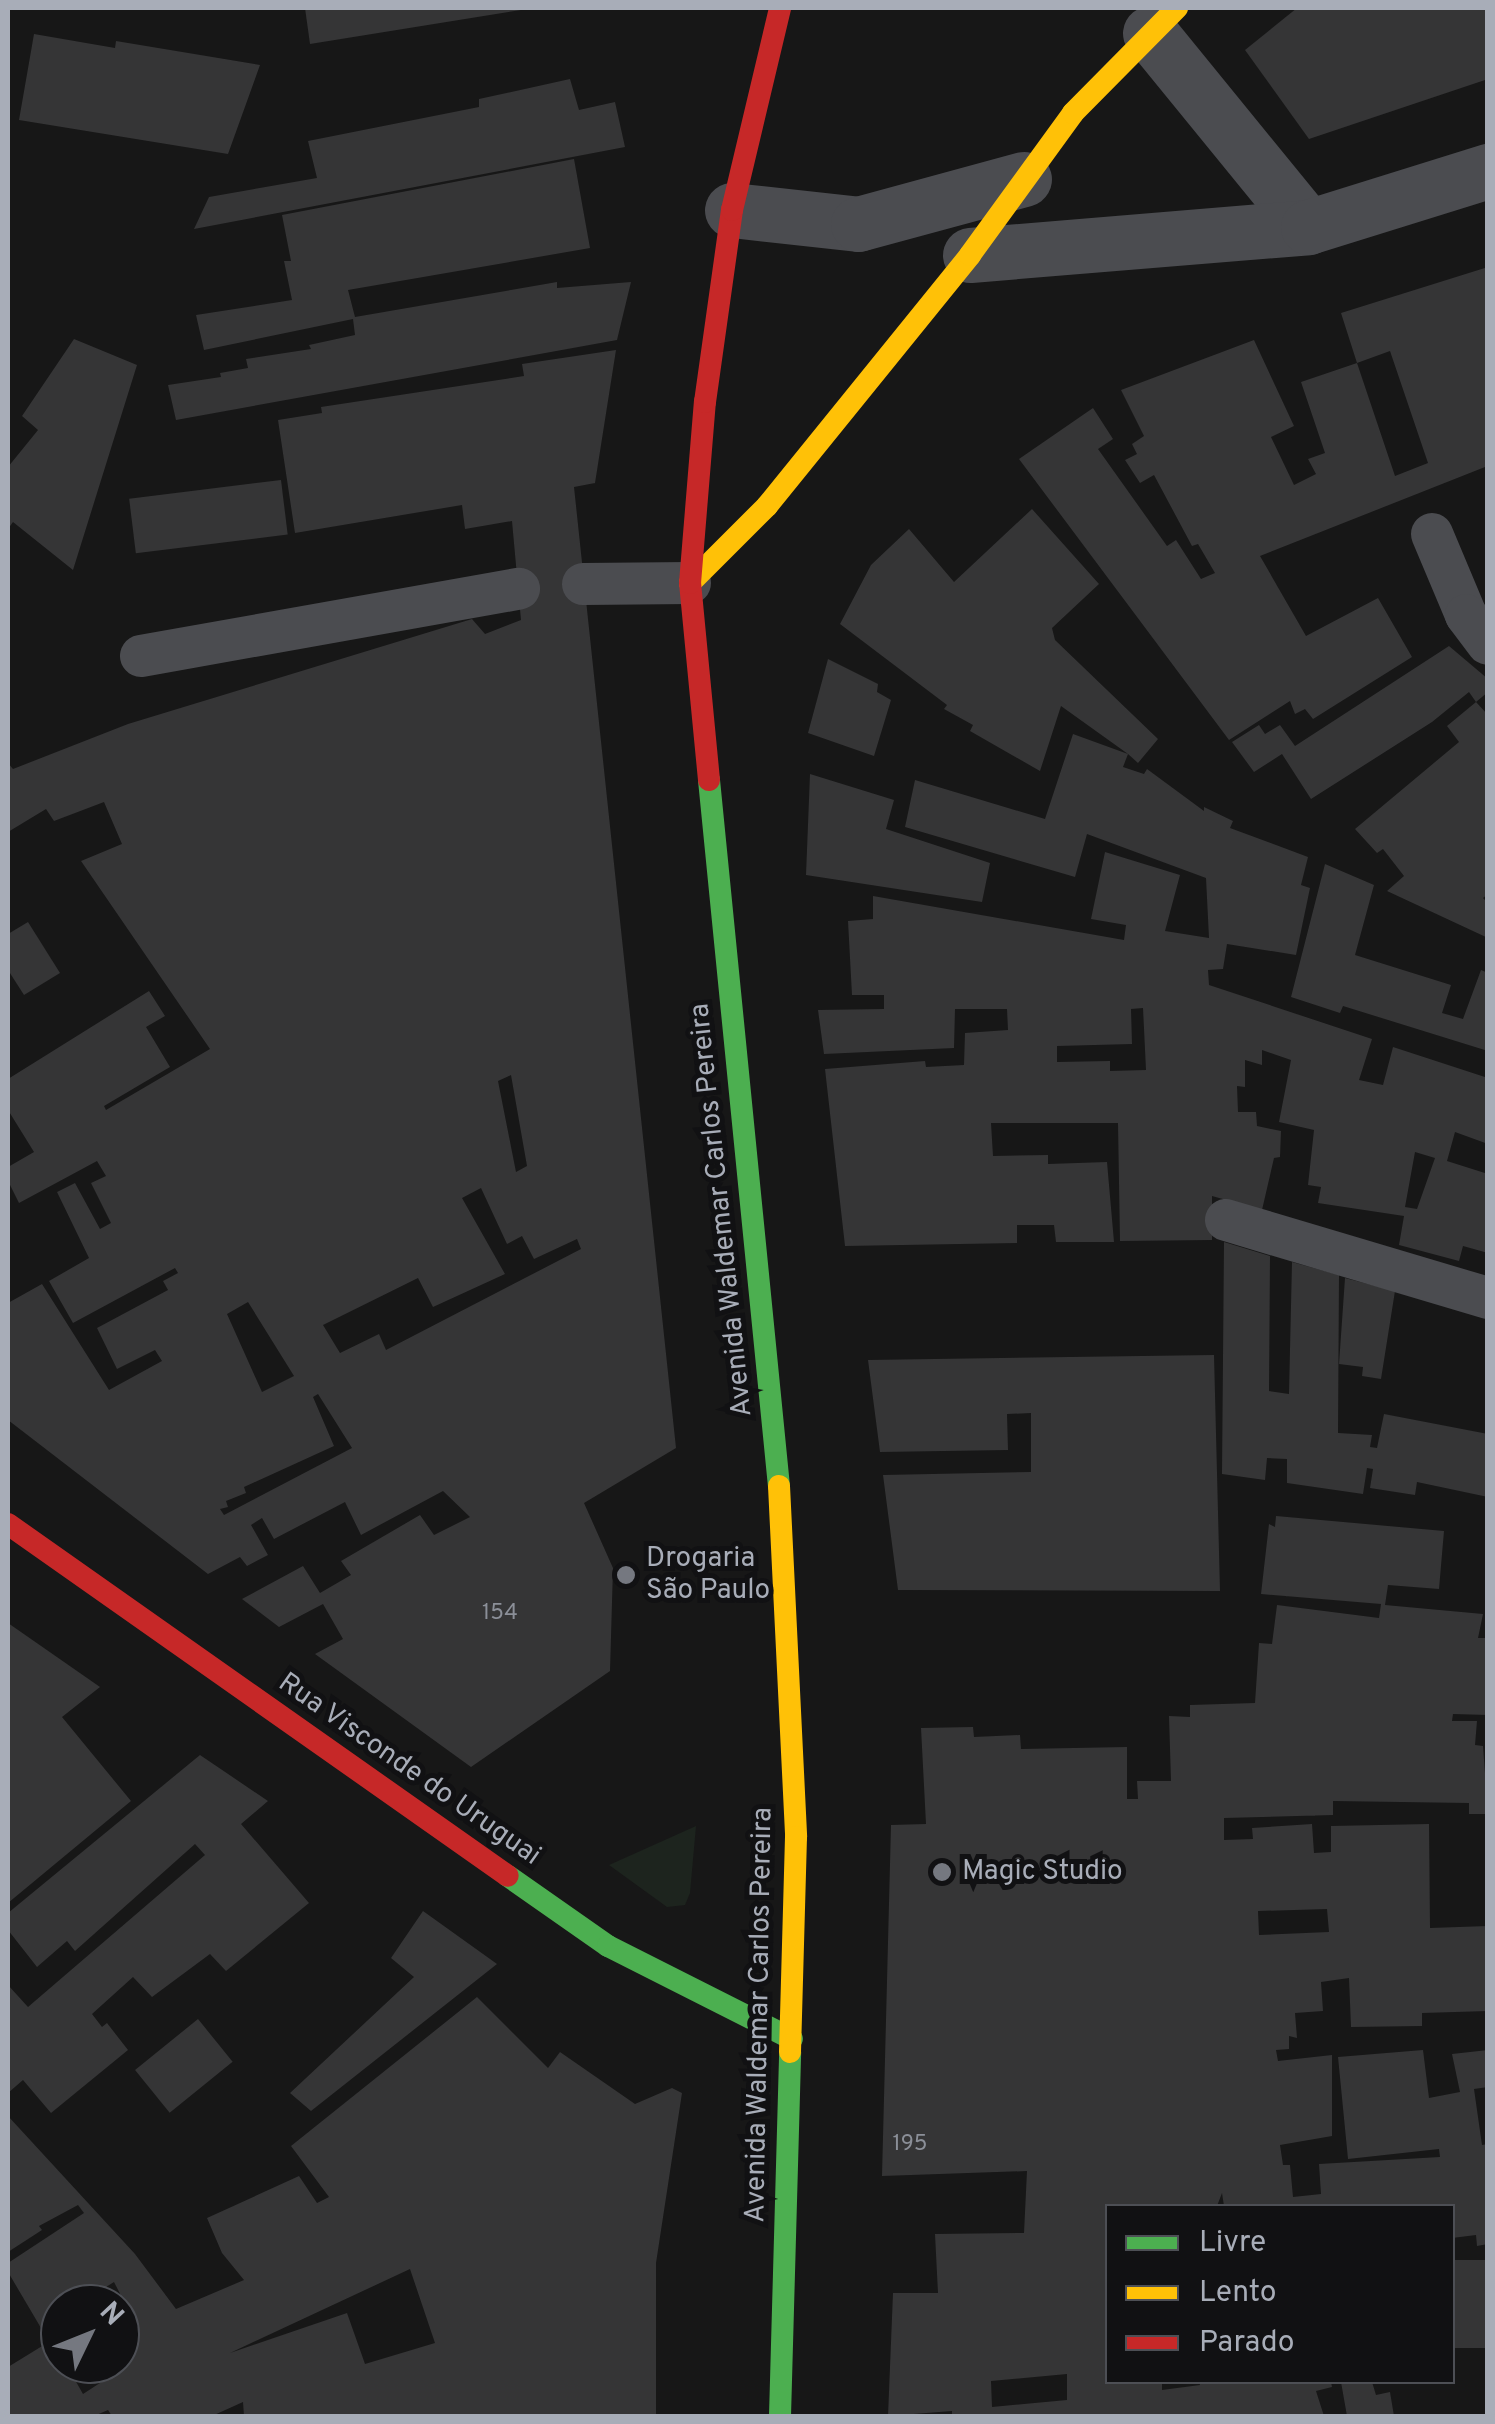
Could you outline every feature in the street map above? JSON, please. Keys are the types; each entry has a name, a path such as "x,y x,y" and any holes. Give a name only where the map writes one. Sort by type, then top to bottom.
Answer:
{"street":[{"name":"Avenida Waldemar Carlos Pereira","path":"780,8 732,210 705,402 690,583 779,1490 796,1837 780,2416"},
{"path":"690,583 767,506 970,256 1072,113 1164,20 1308,227"},
{"path":"970,256 1308,227 1488,171"},
{"path":"732,210 858,224 1024,179"},
{"name":"Rua Visconde do Uruguai","path":"8,1524 608,1946 792,2039"}],"lane":[{"path":"1432,534 1466,615 1488,644"},
{"path":"583,584 690,583"},
{"path":"141,656 518,588"},
{"path":"1226,1220 1488,1298"}],"shaded area":[{"path":"696,1826 690,1893 685,1905 667,1907 609,1865"}],"building":[{"path":"305,8 520,8 521,10 310,44"},
{"path":"1297,8 1488,8 1488,79 1309,139 1245,50"},
{"path":"34,34 115,48 116,41 260,65 228,154 19,120"},
{"path":"570,79 579,110 615,102 625,147 194,229 209,197 317,178 308,141 479,107 479,99"},
{"path":"574,159 590,248 348,290 355,317 557,282 557,288 631,282 617,340 176,420 168,385 221,377 220,373 248,368 246,359 311,349 309,345 355,335 353,319 204,350 196,315 292,300 284,261 291,261 282,215"},
{"path":"1488,267 1488,474 1485,467 1260,556 1306,636 1378,598 1412,657 1313,719 1305,709 1295,714 1290,701 1229,740 1019,459 1093,408 1113,439 1098,449 1167,546 1176,540 1201,579 1215,573 1198,544 1192,546 1154,475 1140,483 1125,460 1137,454 1132,444 1144,436 1121,390 1254,340 1294,426 1271,437 1294,485 1316,474 1308,459 1325,453 1301,382 1357,363 1341,313","holes":["1390,351 1428,463 1395,476 1357,363"]},
{"path":"74,339 137,365 73,570 13,522 8,529 8,467 38,430 22,416"},
{"path":"616,350 595,483 574,487 676,1448 584,1503 613,1568 610,1671 471,1767 315,1654 343,1639 323,1604 279,1627 242,1599 303,1566 320,1593 351,1575 341,1561 420,1515 434,1535 470,1517 443,1491 361,1535 345,1502 274,1539 262,1518 251,1525 268,1555 247,1566 240,1557 208,1574 8,1420 8,1303 42,1284 109,1390 162,1361 155,1350 117,1369 97,1328 168,1290 163,1281 178,1273 175,1268 73,1323 49,1281 89,1258 57,1192 75,1183 100,1229 111,1223 91,1183 106,1176 97,1161 19,1203 8,1181 8,1167 34,1152 8,1110 8,1079 149,991 165,1016 146,1027 170,1067 104,1106 106,1110 210,1049 81,861 122,844 104,802 54,821 46,809 8,832 8,763 13,769 128,724 472,619 485,634 521,620 512,521 465,529 462,505 295,533 278,420 322,413 321,407 524,376 522,364","holes":["511,1075 527,1166 516,1172 498,1081","481,1188 507,1244 522,1236 534,1259 577,1239 581,1249 386,1350 379,1334 340,1353 323,1325 418,1278 433,1307 505,1274 462,1198","248,1302 294,1376 262,1392 227,1314","318,1394 352,1448 224,1515 220,1509 228,1507 226,1501 246,1493 244,1487 334,1446 313,1397"]},
{"path":"281,480 288,535 136,553 129,499"},
{"path":"1032,509 1099,584 1052,628 1055,640 1158,739 1138,763 1061,706 1040,771 970,731 973,725 944,709 947,705 840,624 871,565 909,529 954,582"},
{"path":"1449,646 1488,679 1488,692 1476,702 1469,692 1432,722 1311,799 1282,754 1254,772 1232,742 1259,725 1265,734 1280,725 1295,746"},
{"path":"828,659 878,684 877,692 891,700 874,756 808,733"},
{"path":"1476,702 1488,715 1488,894 1483,898 1488,903 1488,938 1387,891 1404,876 1383,849 1377,853 1355,829 1459,742 1447,726"},
{"path":"1073,734 1128,754 1123,767 1144,774 1147,769 1204,811 1204,807 1233,821 1230,828 1308,857 1301,885 1310,888 1296,955 1227,944 1223,969 1208,970 1209,985 1372,1039 1359,1080 1383,1085 1393,1047 1488,1078 1488,1144 1455,1132 1447,1161 1488,1174 1488,1253 1463,1246 1459,1261 1399,1245 1404,1216 1318,1203 1321,1187 1308,1185 1314,1130 1279,1122 1291,1060 1262,1050 1262,1065 1245,1060 1245,1087 1237,1086 1238,1112 1256,1112 1257,1126 1281,1131 1280,1157 1274,1158 1262,1210 1212,1196 1212,1240 1120,1241 1118,1123 991,1123 993,1156 1048,1155 1048,1164 1107,1162 1114,1242 1056,1242 1054,1225 1017,1225 1017,1243 845,1246 825,1069 925,1061 926,1067 964,1065 965,1033 1008,1030 1007,1009 955,1009 954,1048 824,1054 818,1010 884,1009 884,995 852,995 848,921 873,919 873,896 1124,940 1126,925 1091,919 1105,852 1180,875 1165,931 1209,938 1206,878 1087,834 1075,877 905,827 915,780 1045,819","holes":["1143,1008 1146,1070 1110,1071 1110,1061 1057,1062 1057,1046 1132,1044 1131,1009","1415,1152 1435,1158 1417,1209 1405,1207"]},
{"path":"810,774 894,800 886,829 990,863 982,902 806,875"},
{"path":"1325,864 1374,885 1355,955 1451,985 1442,1013 1463,1019 1481,970 1488,973 1488,1051 1343,1006 1340,1013 1291,997"},
{"path":"28,922 60,973 24,995 8,970 8,934"},
{"path":"1224,1242 1270,1256 1269,1391 1289,1394 1292,1262 1339,1275 1338,1433 1372,1435 1370,1447 1377,1448 1384,1414 1488,1434 1488,1497 1417,1482 1415,1495 1370,1488 1373,1469 1367,1468 1363,1494 1287,1483 1287,1459 1267,1458 1265,1480 1222,1474"},
{"path":"1345,1278 1395,1291 1381,1379 1362,1376 1363,1367 1339,1364"},
{"path":"1214,1355 1220,1591 898,1590 883,1475 1031,1472 1031,1413 1007,1414 1008,1450 880,1452 868,1360"},
{"path":"1276,1516 1444,1531 1439,1589 1388,1585 1385,1605 1483,1614 1478,1638 1488,1638 1488,1715 1453,1714 1452,1721 1477,1721 1475,1745 1483,1746 1488,1814 1469,1814 1469,1803 1333,1801 1333,1815 1224,1818 1224,1840 1253,1839 1252,1828 1312,1824 1314,1853 1331,1852 1331,1826 1429,1824 1430,1928 1488,1926 1488,2011 1422,2013 1422,2026 1351,2027 1349,1978 1321,1982 1323,2011 1295,2013 1297,2038 1289,2036 1289,2049 1276,2050 1278,2061 1332,2055 1332,2136 1280,2145 1283,2165 1290,2165 1293,2197 1321,2194 1319,2164 1440,2157 1439,2149 1348,2159 1338,2057 1423,2050 1429,2098 1460,2092 1452,2054 1488,2050 1488,2087 1474,2089 1482,2145 1488,2144 1488,2244 1477,2246 1476,2235 1455,2238 1455,2204 1224,2204 1222,2193 1218,2204 1105,2204 1105,2384 1162,2384 1162,2390 1200,2384 1331,2384 1316,2391 1324,2416 952,2416 952,2411 888,2416 893,2293 938,2293 935,2234 1024,2233 1027,2171 882,2176 891,1825 926,1824 921,1728 973,1727 974,1737 1020,1735 1021,1749 1127,1747 1127,1799 1138,1799 1137,1781 1171,1781 1169,1716 1190,1717 1190,1705 1255,1703 1259,1643 1272,1644 1277,1605 1379,1618 1381,1604 1261,1594 1269,1524 1275,1527","holes":["1327,1909 1329,1932 1259,1935 1258,1911","1067,2374 1067,2400 992,2407 991,2381"]},
{"path":"8,1623 100,1687 62,1717 131,1801 8,1903"},
{"path":"200,1755 268,1801 241,1824 309,1903 226,1971 210,1954 152,1997 133,1977 92,2014 102,2027 107,2023 128,2050 51,2113 23,2080 8,2093 8,1985 28,2007 205,1855 195,1844 75,1951 67,1941 37,1967 8,1930 8,1913"},
{"path":"423,1911 497,1964 311,2111 290,2093 414,1977 391,1958"},
{"path":"477,1997 548,2068 560,2052 635,2104 672,2088 682,2093 656,2263 656,2416 244,2416 243,2402 212,2416 112,2416 108,2410 94,2416 8,2416 8,2367 40,2347 40,2384 77,2384 83,2394 98,2384 140,2384 140,2284 40,2284 40,2326 8,2272 8,2263 84,2213 78,2205 39,2226 42,2230 8,2252 8,2116 135,2254 176,2309 244,2280 222,2253 207,2218 299,2176 317,2203 329,2197 291,2146","holes":["410,2269 435,2343 365,2364 347,2313 230,2353"]},
{"path":"198,2019 233,2062 170,2113 135,2070"},
{"path":"1455,2260 1488,2260 1488,2348 1455,2348"},
{"path":"1341,2384 1373,2384 1376,2395 1390,2392 1394,2416 1347,2416"}],"traffic: fast":[{"path":"709,780 779,1486"},
{"path":"508,1876 608,1946 792,2039"},
{"path":"780,2416 790,2052"}],"traffic: slow":[{"path":"690,583 767,506 970,255 1073,113 1177,8"},
{"path":"779,1486 796,1837 790,2052"}],"traffic: jam":[{"path":"709,780 690,583 705,402 732,210 780,8"},
{"path":"8,1524 508,1876"}],"place":[{"name":"Drogaria São Paulo","path":"626,1575"},
{"name":"Magic Studio","path":"942,1872"}]}
